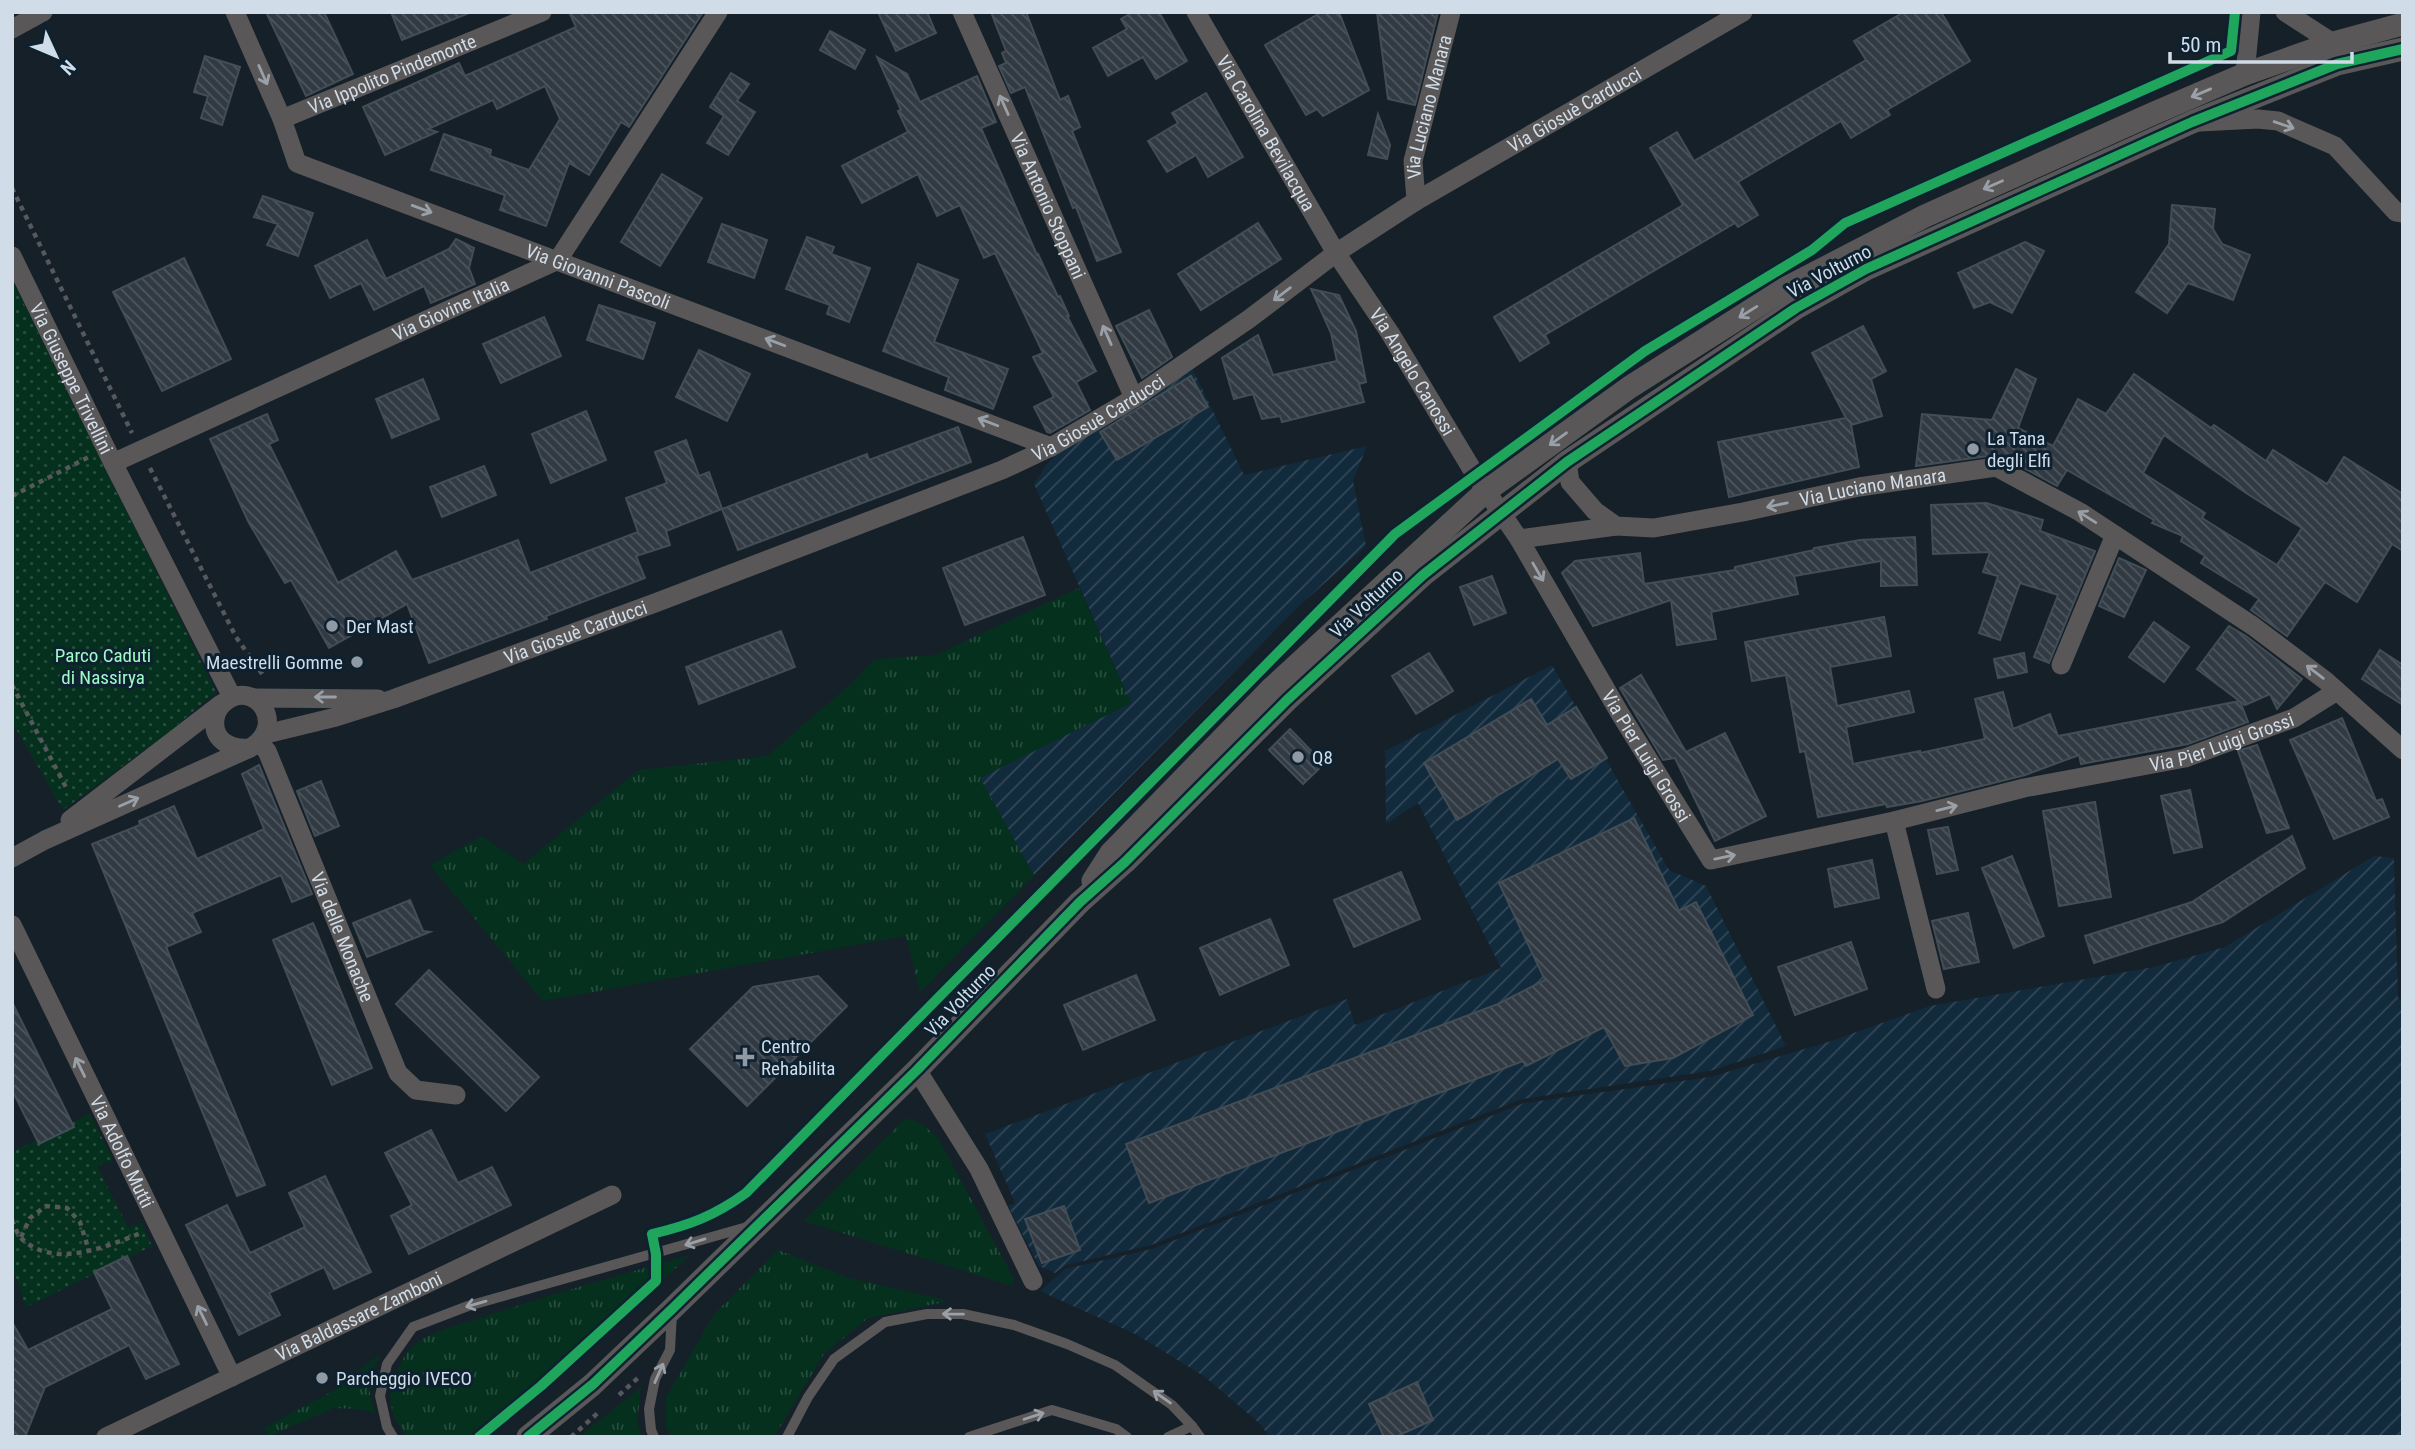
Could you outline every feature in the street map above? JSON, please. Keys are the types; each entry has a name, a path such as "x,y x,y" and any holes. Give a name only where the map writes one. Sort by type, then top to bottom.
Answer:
{"street":[{"path":"12,30 43,12"},
{"name":"Via Giovanni Pascoli","path":"235,12 282,119 297,163 1051,447"},
{"name":"Via Ippolito Pindemonte","path":"282,119 542,12"},
{"path":"558,260 718,12"},
{"name":"Via Antonio Stoppani","path":"962,12 1134,398"},
{"name":"Via Carolina Bevilacqua","path":"1196,12 1336,253"},
{"name":"Via Luciano Manara","path":"1416,201 1413,161 1451,12"},
{"name":"Via Giosuè Carducci","path":"12,858 258,741 393,699 655,603 989,475 1051,447 1134,398 1249,319 1336,253 1416,201 1743,12"},
{"path":"2245,74 2251,28 2250,12"},
{"path":"2285,12 2333,43"},
{"name":"Via Volturno","path":"1080,902 1111,853 1271,689 1486,491 1630,387 1786,288 1925,216 2245,74 2333,43 2403,24"},
{"name":"Via Volturno","path":"528,1437 592,1385 761,1223 1080,902 1125,862 1296,691 1423,575 1567,462 1796,308 1866,269 2192,122 2337,65 2403,49"},
{"path":"2192,122 2258,119 2278,121 2335,146 2396,212 2403,214"},
{"name":"Via Angelo Canossi","path":"1336,253 1390,333 1486,491"},
{"name":"Via Giuseppe Trivellini","path":"12,256 113,463"},
{"name":"Via Giovine Italia","path":"113,463 558,260"},
{"path":"1567,462 1570,482 1595,511 1616,526"},
{"path":"113,463 227,700 217,711 216,731 221,740 238,749 258,741 268,723 267,713 253,698"},
{"name":"Via Luciano Manara","path":"1518,539 1616,526 1654,528 1743,512 1859,486 1996,467 2080,512 2253,626 2326,681 2403,750"},
{"name":"Via Pier Luigi Grossi","path":"1486,491 1518,539 1619,712 1711,860 1894,821 2024,788 2185,758 2294,718 2337,691"},
{"path":"2061,666 2115,535"},
{"name":"Via Giosuè Carducci","path":"45,840 227,700 242,695 253,698 393,699"},
{"name":"Via delle Monache","path":"258,741 267,751 398,1073 416,1090 456,1095"},
{"path":"1894,821 1936,989"},
{"name":"Via Adolfo Mutti","path":"12,925 232,1377"},
{"path":"916,1070 979,1169 1033,1281"},
{"name":"Via Baldassare Zamboni","path":"106,1437 611,1195"}],"lane":[{"path":"393,1437 382,1425 380,1396 387,1364 414,1327 468,1306 761,1223"},
{"path":"654,1437 649,1409 655,1379 670,1350 672,1309"},
{"path":"787,1437 808,1397 834,1359 885,1322 927,1314 964,1314 1014,1325 1115,1365 1172,1405 1200,1437"},
{"path":"969,1437 1052,1410 1115,1429 1127,1437"},
{"path":"1168,1437 1192,1426"}],"path":[{"path":"12,188 133,435"},
{"path":"12,496 96,453"},
{"path":"149,468 236,637 267,681"},
{"path":"12,685 68,791"},
{"path":"21,1238 30,1218 46,1206 67,1208 80,1222 89,1251"},
{"path":"12,1220 21,1238 41,1251 72,1254 121,1242 157,1226"},
{"path":"614,1399 643,1373 655,1379"},
{"path":"571,1437 604,1408"}],"shaded area":[{"path":"1192,368 1244,475 1367,446 1353,481 1366,546 1299,606 1034,875 979,778 1131,703 1034,484 1047,464 1065,445"},
{"path":"1552,665 1669,870 1706,886 1786,1046 1710,1071 1522,1099 1151,1245 1066,1265 1055,1273 1039,1266 1008,1206 1015,1203 985,1134 1347,999 1355,1025 1501,968 1418,803 1386,824 1385,751"},
{"path":"2374,856 2394,858 2398,998 2403,999 2403,1437 1270,1437 1259,1423 1205,1377 1137,1335 1040,1291 1065,1269 1152,1249 1524,1103 1710,1077 1831,1041 1930,1006 2154,967 2225,947"}],"green space":[{"name":"Parco Caduti di Nassirya","path":"12,280 216,692 170,731 63,810 12,722"},
{"path":"1079,588 1131,703 980,778 1034,875 920,992 906,936 543,1001 430,865 482,836 523,864 639,770 767,756 852,683 875,659 936,655"},
{"path":"90,1114 113,1160 97,1166 128,1227 142,1223 152,1246 26,1307 12,1268 12,1152"},
{"path":"906,1118 922,1124 938,1138 1014,1279 1012,1286 804,1221"},
{"path":"778,1250 849,1278 949,1301 868,1318 824,1354 774,1437 672,1437 666,1427 666,1398 714,1314"},
{"path":"690,1255 579,1358 487,1437 406,1437 393,1413 391,1390 404,1358 411,1348 422,1340 447,1328"},
{"path":"380,1354 370,1383 376,1413 334,1408 269,1436 264,1428 331,1392"},
{"path":"641,1387 637,1423 642,1437 579,1437"}],"building":[{"path":"266,12 324,12 353,74 306,96"},
{"path":"391,12 469,12 469,13 402,40"},
{"path":"569,12 703,12 629,127 621,122 589,175 569,163 546,226 500,210 505,195 431,170 444,134 491,150 490,156 529,170 560,119 545,86 497,109 493,100 428,129 437,132 385,155 363,107 459,63 465,76 576,27"},
{"path":"878,12 927,12 936,33 896,51"},
{"path":"991,12 1026,12 1060,100 1068,96 1080,127 1072,131 1121,252 1097,261 1025,87 1011,93 999,66 1006,63 1002,53 1006,51"},
{"path":"1133,12 1159,12 1187,61 1156,79 1143,57 1108,76 1093,48 1127,29 1121,19"},
{"path":"1339,12 1369,90 1323,116 1317,109 1306,115 1265,45 1320,13"},
{"path":"1377,12 1438,12 1415,105 1388,99"},
{"path":"1904,12 1941,12 1970,61 1887,110 1890,115 1851,138 1841,121 1738,182 1758,215 1738,227 1735,223 1545,335 1549,343 1520,361 1494,317 1683,205 1650,148 1677,132 1694,161 1866,60 1854,41"},
{"path":"830,31 865,50 855,69 820,50"},
{"path":"205,56 240,67 222,125 201,118 208,96 194,92"},
{"path":"877,57 907,74 920,102 977,76 996,122 981,128 1037,255 1096,371 1076,382 1090,410 1050,433 1034,407 1054,397 1033,357 1043,353 995,253 984,258 960,205 937,216 918,174 862,203 842,166 908,132"},
{"path":"731,73 749,84 737,101 755,112 728,155 707,143 724,116 710,107"},
{"path":"1206,93 1243,157 1208,177 1196,155 1167,172 1148,141 1178,123 1172,113"},
{"path":"1378,114 1390,145 1387,159 1368,155"},
{"path":"662,174 702,198 660,266 621,242"},
{"path":"263,196 313,213 298,256 267,245 278,224 254,217"},
{"path":"2172,205 2215,209 2213,229 2222,244 2250,255 2233,300 2188,283 2167,313 2136,292 2169,244"},
{"path":"1258,223 1281,259 1201,310 1178,274"},
{"path":"722,224 767,240 754,278 708,262"},
{"path":"807,237 834,247 831,254 870,268 849,322 827,314 830,305 786,289"},
{"path":"456,239 474,248 469,268 475,284 431,303 424,286 374,310 361,283 330,298 315,266 367,240 386,279 449,249"},
{"path":"2025,242 2044,251 2012,313 1990,302 1974,308 1958,273"},
{"path":"184,258 231,359 162,391 113,292"},
{"path":"918,264 958,280 934,342 1008,369 993,409 945,390 949,377 883,351"},
{"path":"1311,289 1339,295 1356,331 1366,382 1359,384 1364,402 1282,422 1280,416 1262,419 1253,394 1234,399 1222,358 1258,335 1273,375 1337,361 1331,333"},
{"path":"599,305 655,323 643,359 587,340"},
{"path":"1149,310 1172,357 1142,378 1116,326"},
{"path":"544,317 561,356 501,383 483,344"},
{"path":"1863,326 1886,371 1871,379 1882,416 1851,425 1859,467 1729,497 1718,442 1846,418 1812,353"},
{"path":"699,350 750,374 727,421 676,397"},
{"path":"2016,369 2036,379 2018,428 2053,446 2078,399 2106,414 2134,374 2211,428 2214,425 2266,461 2273,450 2327,484 2344,457 2403,494 2403,551 2392,544 2357,602 2325,582 2287,636 2251,610 2259,599 2201,563 2205,556 2181,541 2183,536 2152,523 2154,520 2067,470 2057,486 2002,456 1995,455 1916,466 1922,414 1992,420","holes":["2164,435 2246,493 2302,528 2277,565 2202,518 2205,513 2143,473"]},
{"path":"1191,376 1208,407 1117,460 1100,432"},
{"path":"423,379 439,419 392,438 376,399"},
{"path":"586,411 606,460 551,483 532,434"},
{"path":"267,414 278,440 269,444 338,583 396,551 412,580 518,540 530,573 638,532 626,498 667,483 655,452 686,440 699,476 709,472 722,509 666,531 670,545 636,556 645,578 546,616 547,619 429,663 407,604 329,648 291,580 285,583 249,523 210,439"},
{"path":"958,427 971,462 738,550 722,509 867,454 869,460"},
{"path":"484,466 496,495 442,517 430,487"},
{"path":"1986,503 2043,520 2040,531 2095,551 2049,663 2034,657 2058,595 2020,583 2000,640 1979,633 1998,576 1983,572 1990,552 1933,554 1931,505"},
{"path":"1023,537 1045,595 965,625 943,568"},
{"path":"1915,537 1917,585 1881,586 1881,561 1794,576 1798,594 1711,612 1716,639 1677,645 1671,600 1593,626 1562,573 1575,561 1640,553 1644,584 1735,570 1735,567 1814,548 1860,540"},
{"path":"2119,558 2146,570 2124,617 2099,606"},
{"path":"1492,576 1506,613 1474,625 1460,587"},
{"path":"1884,617 1891,656 1830,667 1837,706 1909,691 1914,712 1846,727 1853,764 1985,739 1975,699 2003,692 2013,729 2050,714 2058,736 2240,701 2248,722 2188,744 2081,764 2079,755 2025,775 1922,801 1887,807 1886,804 1818,817 1805,751 1800,752 1786,675 1752,681 1745,642"},
{"path":"2154,622 2189,647 2164,682 2129,657"},
{"path":"2229,626 2302,679 2277,709 2270,694 2245,705 2197,669"},
{"path":"781,631 795,667 699,704 686,667"},
{"path":"2380,650 2403,665 2403,705 2362,679"},
{"path":"1429,653 1453,691 1416,714 1392,676"},
{"path":"2024,653 2027,672 1998,678 1994,659"},
{"path":"1641,675 1686,752 1725,733 1766,816 1715,841 1675,758 1663,760 1620,688"},
{"path":"1531,699 1547,725 1576,707 1607,758 1571,779 1558,759 1457,820 1424,763"},
{"path":"2342,718 2376,801 2382,799 2389,817 2334,839 2290,740"},
{"path":"1290,729 1324,764 1303,784 1269,750"},
{"path":"2257,745 2289,828 2267,833 2238,751"},
{"path":"259,765 312,894 292,902 281,875 192,913 201,932 166,947 265,1185 237,1196 92,844 140,825 139,821 174,806 197,859 264,829 242,774"},
{"path":"321,781 339,826 315,836 297,791"},
{"path":"2190,790 2202,847 2174,853 2161,796"},
{"path":"2095,802 2111,897 2059,906 2043,811"},
{"path":"1634,818 1679,911 1696,902 1753,1015 1673,1058 1625,1066 1604,1027 1526,1066 1523,1061 1149,1203 1126,1144 1498,1004 1545,980 1499,883"},
{"path":"1948,827 1958,870 1937,874 1928,830"},
{"path":"2292,836 2305,868 2223,922 2094,963 2085,936 2192,902"},
{"path":"2012,856 2044,936 2014,948 1982,868"},
{"path":"1872,860 1879,898 1835,907 1828,869"},
{"path":"1401,872 1420,919 1354,947 1334,900"},
{"path":"410,900 423,931 430,932 367,957 353,923"},
{"path":"1968,913 1979,962 1944,969 1932,921"},
{"path":"1270,919 1289,965 1220,995 1200,948"},
{"path":"313,923 372,1068 332,1085 273,940"},
{"path":"1851,942 1867,989 1795,1015 1778,967"},
{"path":"429,970 539,1077 506,1111 396,1004"},
{"path":"1136,975 1155,1020 1083,1050 1064,1005"},
{"path":"818,976 847,1006 747,1106 690,1049 753,987"},
{"path":"12,1002 74,1127 39,1144 12,1090"},
{"path":"431,1130 458,1183 492,1167 511,1205 409,1254 391,1216 412,1205 385,1153"},
{"path":"325,1176 371,1272 334,1289 324,1267 269,1293 280,1315 239,1335 186,1225 227,1205 250,1253 305,1227 289,1193"},
{"path":"1064,1206 1080,1250 1042,1263 1025,1219"},
{"path":"127,1256 179,1364 146,1379 129,1345 45,1387 25,1437 12,1437 12,1322 28,1350 112,1309 94,1272"},
{"path":"1417,1382 1433,1420 1395,1437 1384,1437 1369,1404"}],"cycle path":[{"path":"479,1437 541,1386 656,1281 656,1254 652,1234 701,1219 746,1193 1395,534 1645,351 1812,250 1845,223 2231,51 2235,12"},
{"path":"528,1437 592,1385 672,1309 917,1070 1080,902 1125,862 1287,700 1423,575 1567,462 1796,308 1866,269 2192,122 2337,64 2403,49"}],"place":[{"name":"La Tana degli Elfi","path":"1973,449"},
{"name":"Der Mast","path":"332,626"},
{"name":"Maestrelli Gomme","path":"357,662"},
{"name":"Q8","path":"1298,757"},
{"name":"Centro Rehabilita","path":"745,1057"},
{"name":"Parcheggio IVECO","path":"322,1378"}]}
